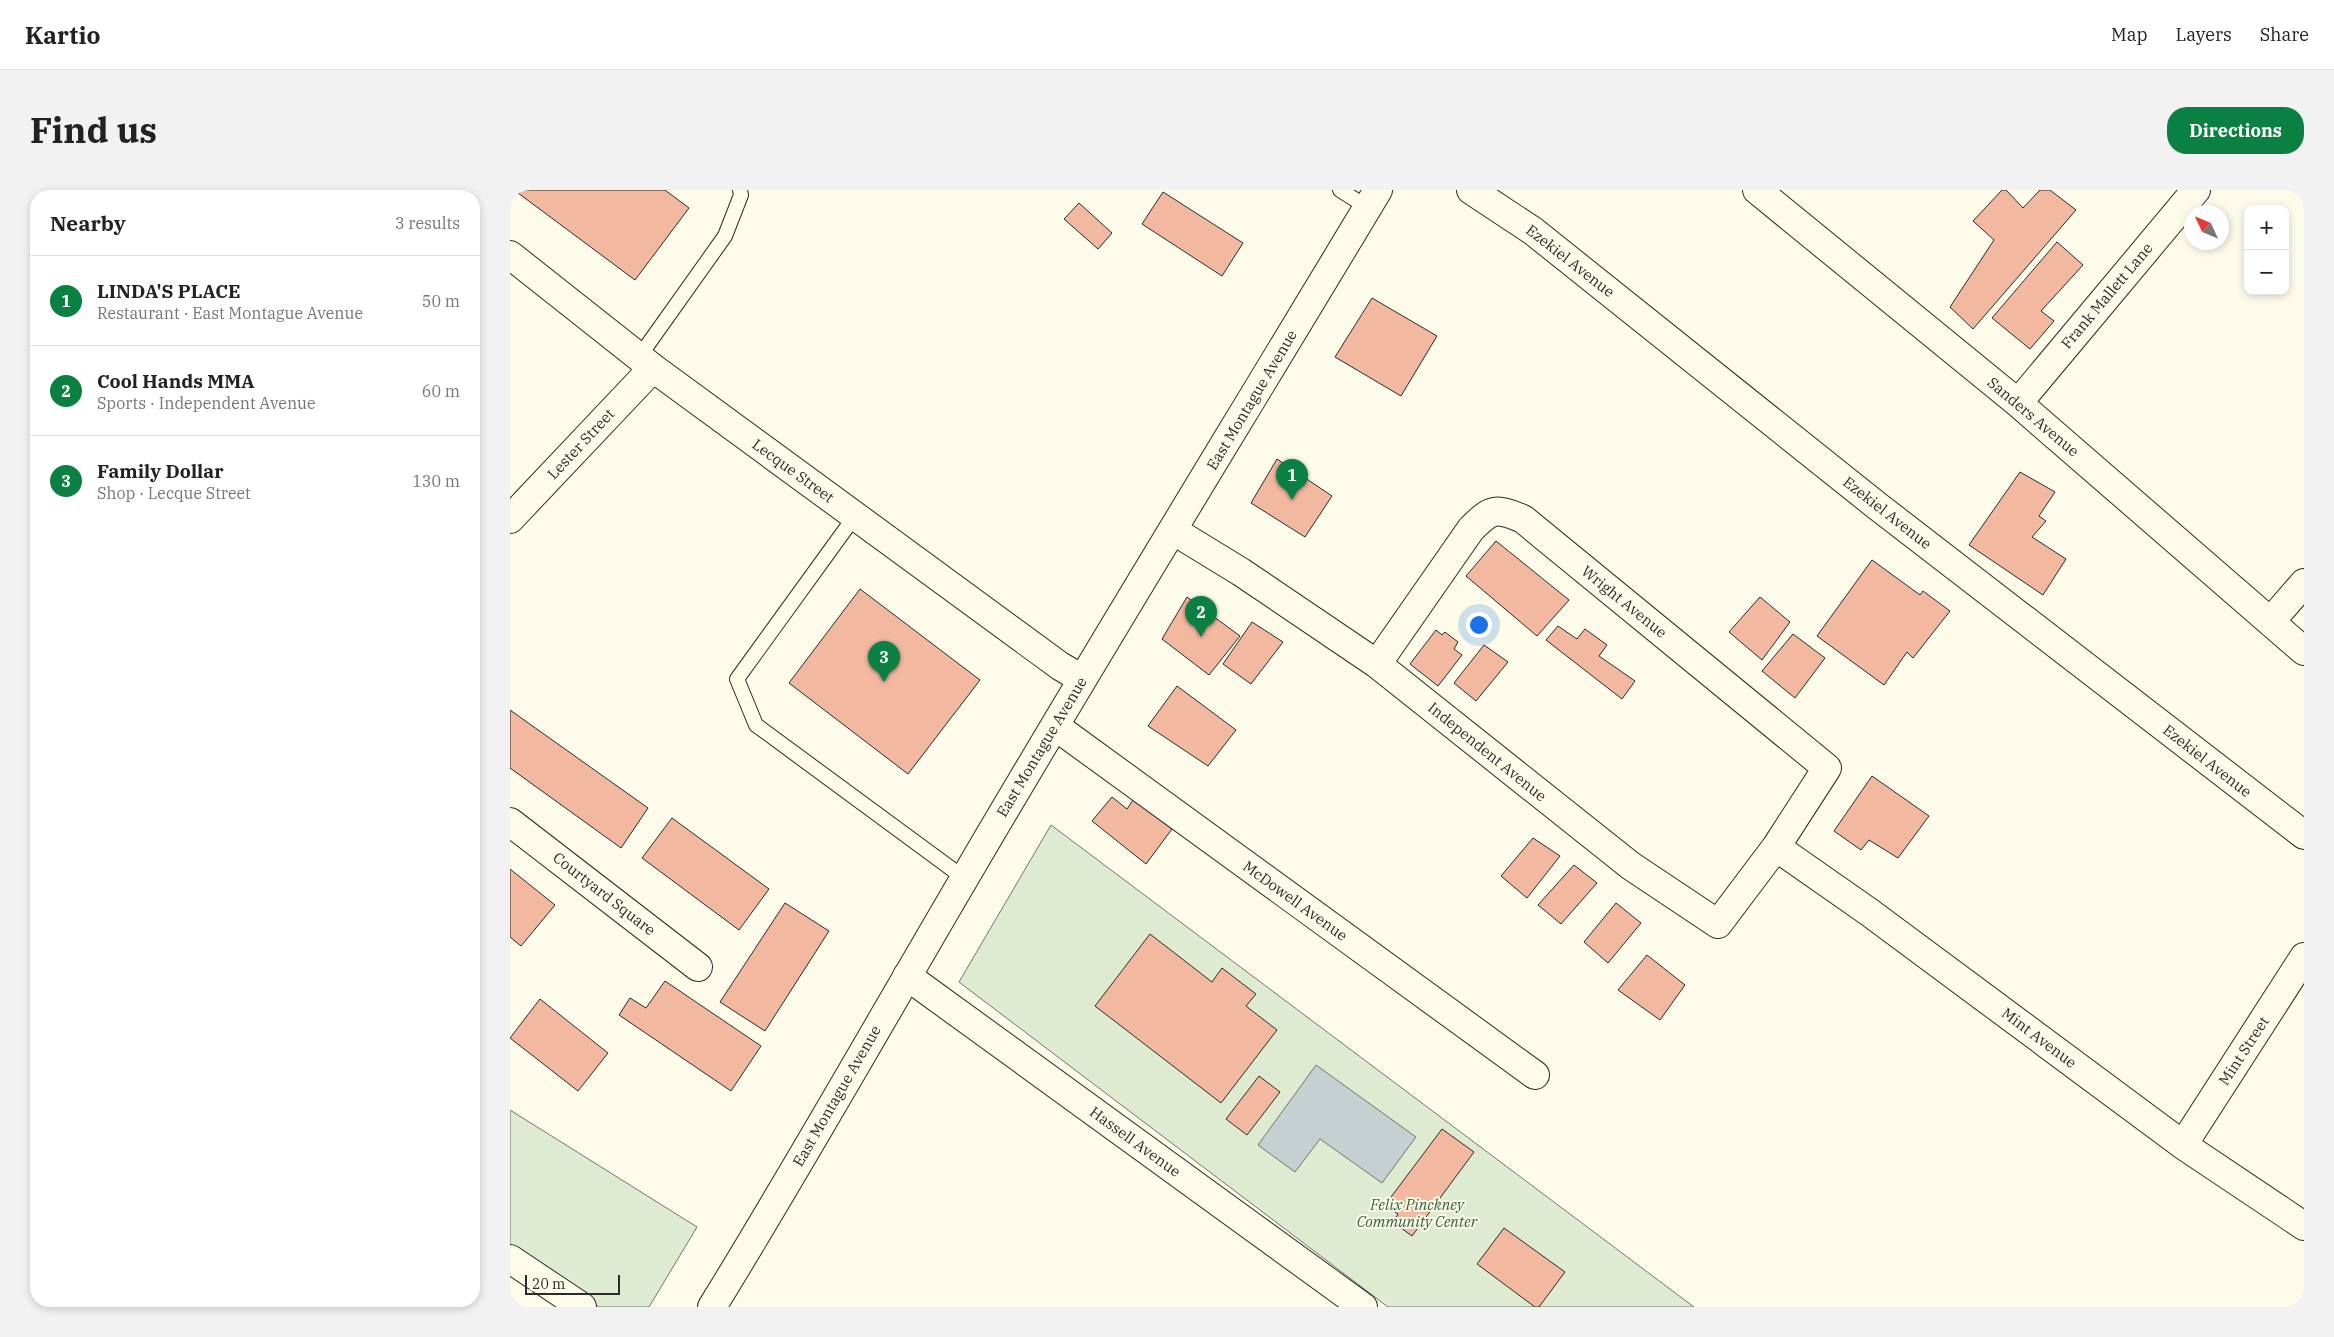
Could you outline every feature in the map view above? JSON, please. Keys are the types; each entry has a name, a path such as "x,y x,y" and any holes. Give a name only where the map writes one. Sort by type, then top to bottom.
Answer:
{"street":[{"name":"Ezekiel Avenue","path":"1471,190 1533,231 1876,505 2304,835"},
{"name":"Sanders Avenue","path":"1758,190 2018,403 2304,650"},
{"name":"Frank Mallett Lane","path":"2018,403 2196,190"},
{"name":"East Montague Avenue","path":"712,1307 773,1208 964,878 1082,679 1174,531 1373,199"},
{"name":"Lecque Street","path":"510,255 646,362 1060,666 1082,679"},
{"name":"Lester Street","path":"510,519 646,362"},
{"name":"Wright Avenue","path":"1377,664 1476,524 1487,513 1505,511 1523,519 1826,768 1776,847"},
{"name":"Independent Avenue","path":"1174,531 1242,572 1377,664 1630,866 1718,924 1776,847"},
{"path":"2271,621 2304,583"},
{"name":"McDowell Avenue","path":"1055,726 1535,1076"},
{"name":"Courtyard Square","path":"510,822 698,967"},
{"name":"Mint Avenue","path":"1776,847 1869,912 2183,1145 2304,1226"},
{"name":"Mint Street","path":"2183,1145 2304,957"},
{"name":"Hassell Avenue","path":"907,976 1363,1307"},
{"path":"510,1259 582,1307"}],"lane":[{"path":"646,362 725,236 741,195 740,190"},
{"path":"1340,190 1373,199"},
{"path":"855,516 737,679 756,725 964,878"}],"green space":[{"name":"Felix Pinckney Community Center","path":"1051,825 1694,1307 1388,1307 959,982"},
{"path":"510,1110 697,1227 649,1307 599,1307 510,1249"}],"shaded area":[{"path":"1316,1065 1416,1137 1382,1183 1320,1139 1295,1172 1258,1145"}],"building":[{"path":"514,190 665,190 689,208 635,280"},
{"path":"2002,190 2006,190 2023,208 2040,190 2050,190 2076,210 1973,329 1950,307 1994,240 1973,221"},
{"path":"1163,192 1243,243 1222,276 1142,224"},
{"path":"1079,203 1112,233 1098,249 1064,219"},
{"path":"2057,242 2083,265 2041,311 2054,321 2030,349 1992,318"},
{"path":"1372,298 1437,336 1401,396 1335,357"},
{"path":"1277,459 1332,496 1305,537 1251,503"},
{"path":"2020,472 2055,492 2039,516 2046,521 2032,537 2066,559 2043,595 1969,545"},
{"path":"1496,541 1569,600 1537,636 1466,576"},
{"path":"1872,560 1920,595 1923,591 1950,611 1913,658 1907,652 1884,685 1817,636"},
{"path":"860,589 980,680 908,774 789,683"},
{"path":"1187,597 1240,636 1209,675 1162,639"},
{"path":"1760,597 1790,622 1762,660 1729,632"},
{"path":"1252,622 1283,642 1251,684 1223,664"},
{"path":"1558,626 1577,639 1585,629 1607,645 1599,656 1635,681 1622,699 1546,640"},
{"path":"1436,630 1442,635 1445,632 1458,642 1454,649 1462,655 1438,686 1410,664"},
{"path":"1793,634 1825,658 1795,698 1762,671"},
{"path":"1484,645 1508,662 1476,701 1454,683"},
{"path":"1177,686 1236,730 1208,766 1148,726"},
{"path":"510,710 648,808 621,848 510,768"},
{"path":"1872,776 1929,816 1898,858 1869,840 1861,850 1834,831"},
{"path":"1112,797 1127,809 1133,800 1172,829 1146,864 1092,821"},
{"path":"672,818 769,889 739,930 642,858"},
{"path":"1533,838 1560,856 1527,898 1501,876"},
{"path":"1574,865 1597,883 1561,924 1538,905"},
{"path":"510,869 555,905 521,946 510,937"},
{"path":"785,903 829,931 765,1031 720,1002"},
{"path":"1616,903 1641,923 1608,963 1584,942"},
{"path":"1150,934 1212,982 1222,968 1256,994 1246,1006 1277,1030 1221,1103 1095,1006"},
{"path":"1647,955 1685,985 1660,1020 1618,990"},
{"path":"665,981 761,1046 731,1091 619,1015 630,998 646,1008"},
{"path":"540,999 608,1053 578,1091 510,1038"},
{"path":"1259,1076 1280,1092 1247,1135 1226,1119"},
{"path":"1442,1129 1474,1152 1412,1236 1393,1222 1398,1214 1385,1205"},
{"path":"1504,1228 1565,1272 1539,1307 1535,1307 1477,1264"}],"place":[{"name":"LINDA'S PLACE","path":"1292,500"},
{"name":"Cool Hands MMA","path":"1201,637"},
{"name":"Family Dollar","path":"884,682"}]}
